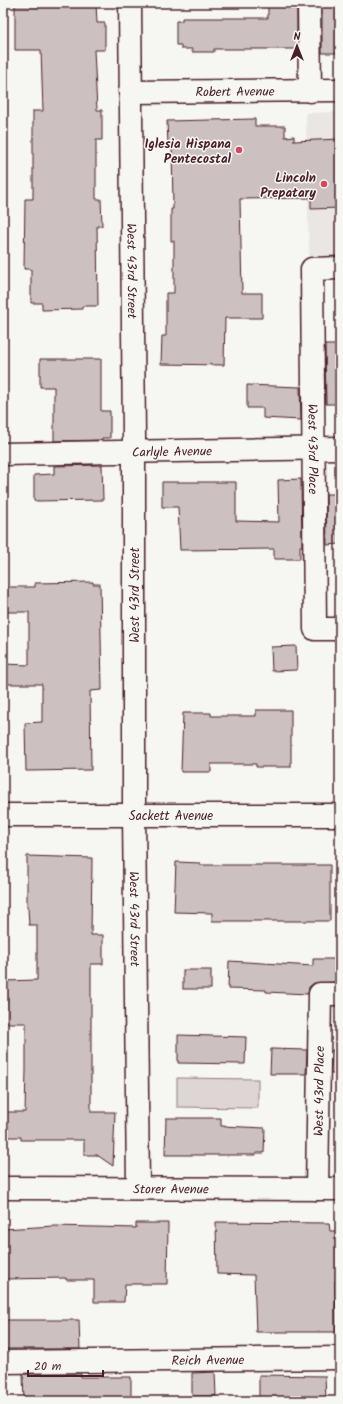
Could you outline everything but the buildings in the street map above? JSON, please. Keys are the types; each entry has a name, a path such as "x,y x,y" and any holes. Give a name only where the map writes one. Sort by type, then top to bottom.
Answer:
{"street":[{"name":"West 43rd Street","path":"130,3 134,452 134,814 138,1188"},
{"path":"309,3 310,91"},
{"name":"Robert Avenue","path":"130,92 340,90"},
{"name":"West 43rd Place","path":"340,268 312,269 315,629 340,629"},
{"name":"Carlyle Avenue","path":"3,454 340,448"},
{"name":"Sackett Avenue","path":"3,815 340,814"},
{"name":"West 43rd Place","path":"317,1189 330,994"},
{"name":"Storer Avenue","path":"3,1188 340,1189"},
{"name":"Reich Avenue","path":"3,1362 340,1358"}],"shaded area":[{"name":"Lincoln Prepatary","path":"340,112 340,256 309,256 306,113"},
{"path":"177,1078 258,1079 258,1108 177,1107"}],"place":[{"name":"Iglesia Hispana Pentecostal","path":"239,150"},
{"name":"Lincoln Prepatary","path":"324,184"}]}
